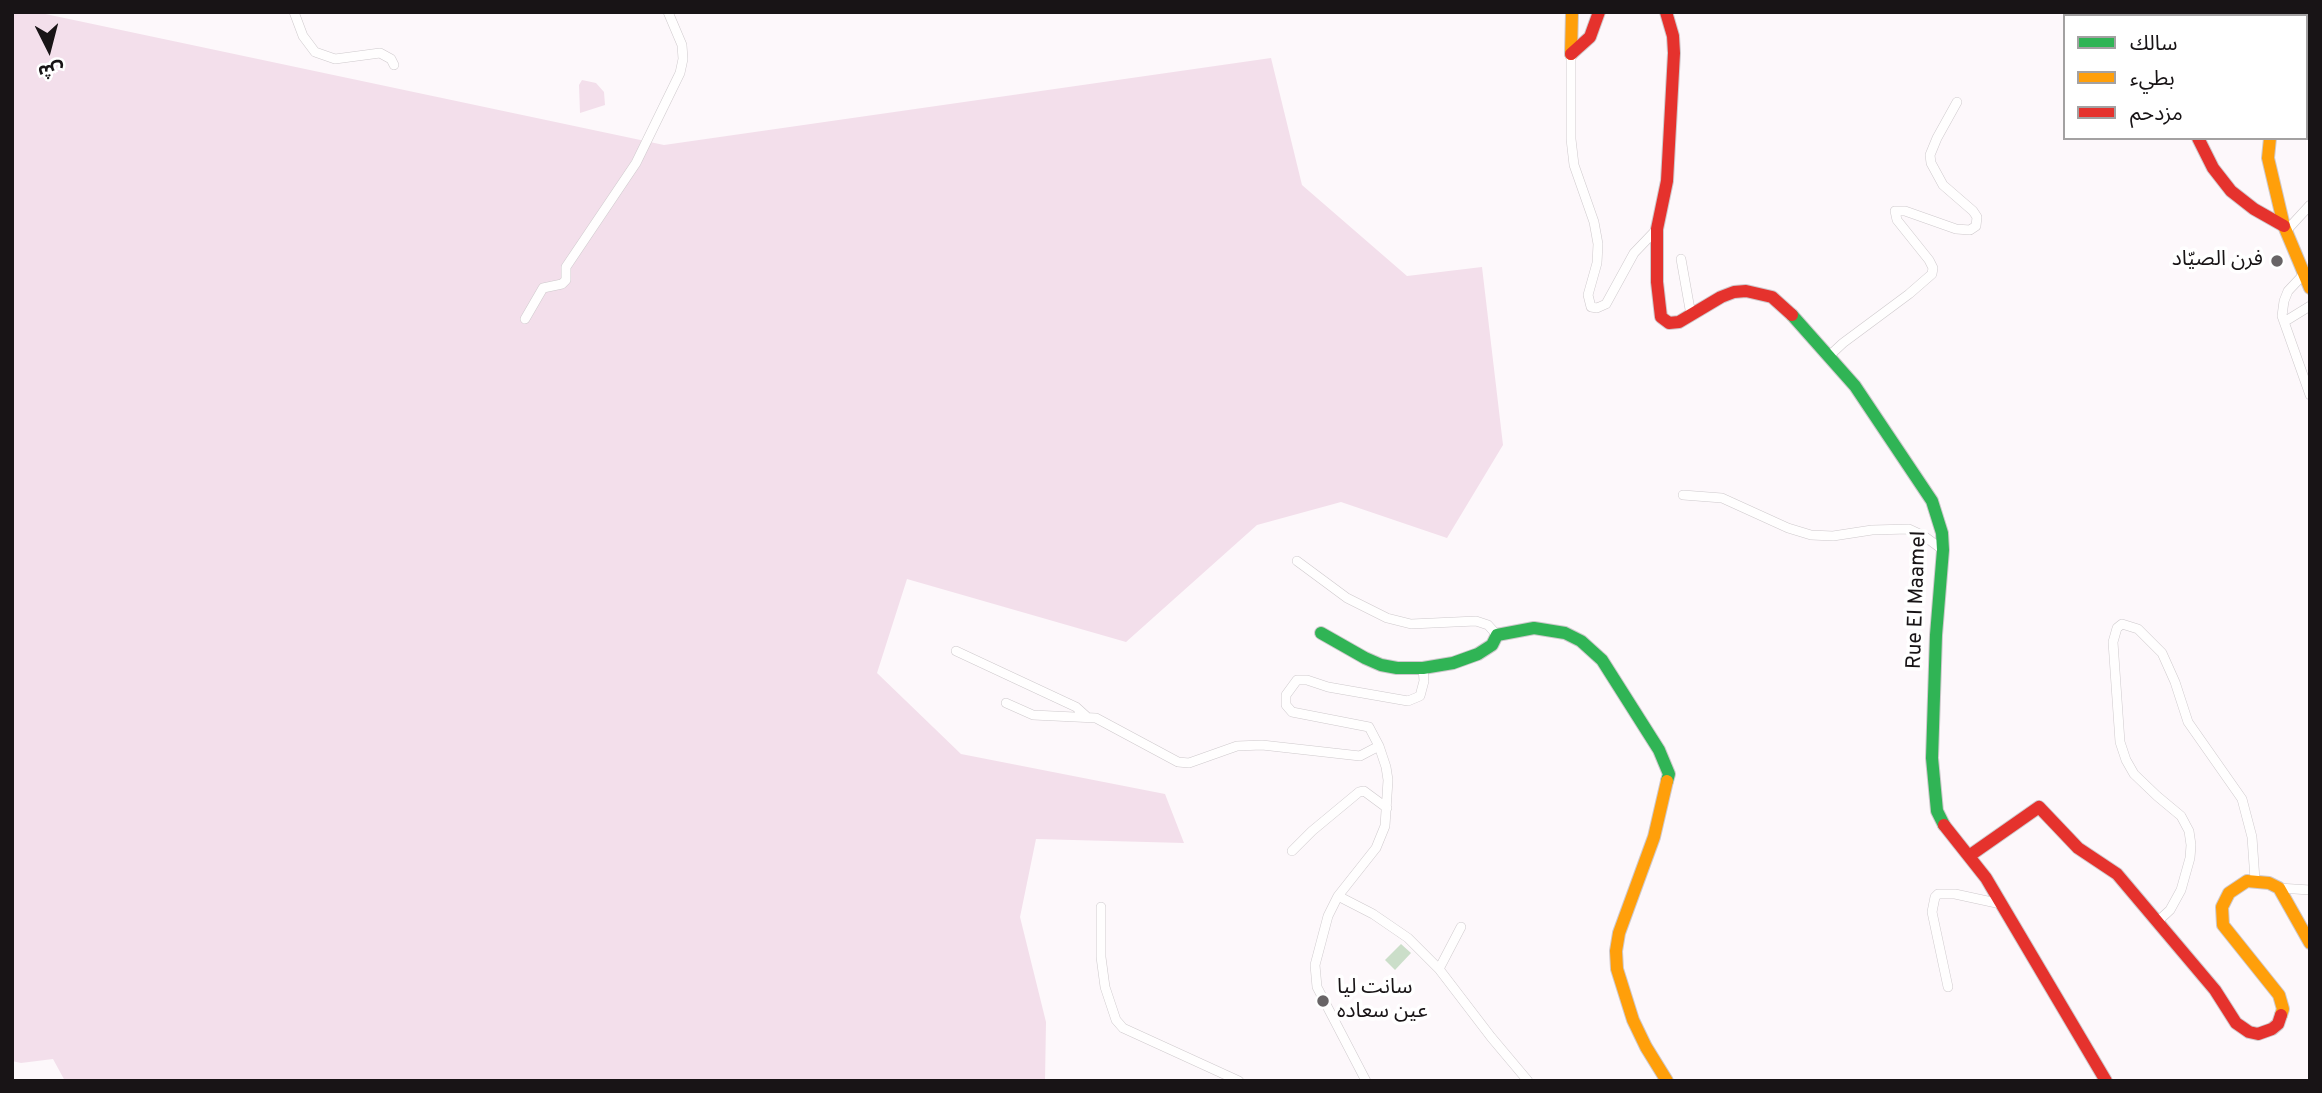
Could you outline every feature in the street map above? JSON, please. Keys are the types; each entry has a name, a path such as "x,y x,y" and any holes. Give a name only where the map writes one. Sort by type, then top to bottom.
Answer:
{"street":[{"path":"294,12 303,36 315,52 334,59 380,52 394,65"},
{"path":"525,319 543,288 562,284 566,279 566,267 636,163 680,73 683,59 681,45 668,12"},
{"path":"1573,12 1571,139 1574,165 1594,222 1598,244 1597,263 1588,295 1591,307 1597,309 1605,304 1634,253 1657,229 1667,181 1674,68 1674,36 1667,12"},
{"path":"1571,54 1590,37 1599,12"},
{"path":"1829,356 1843,342 1932,274 1933,268 1929,260 1897,220 1895,211 1905,211 1956,229 1970,230 1976,226 1977,217 1973,211 1943,185 1931,163 1933,147 1957,102"},
{"path":"2199,140 2213,168 2231,191 2285,228"},
{"path":"2269,140 2269,169 2285,228 2310,288"},
{"path":"2285,228 2310,205"},
{"name":"Rue El Maamel","path":"1657,229 1657,282 1661,317 1664,321 1673,323 1734,292 1759,293 1785,306 1854,386 1932,501 1942,533 1943,550 1936,635 1933,781 1937,811 1947,832 1969,856 2001,904 2106,1081"},
{"path":"1681,259 1691,315"},
{"path":"2304,274 2288,291 2282,309 2284,323 2310,395"},
{"path":"2284,323 2310,306"},
{"path":"1683,495 1722,498 1787,528 1811,535 1833,536 1872,530 1909,529 1943,550"},
{"path":"1297,561 1347,598 1387,618 1423,624 1476,621 1488,625 1497,635"},
{"path":"2158,920 2170,910 2181,890 2191,845 2189,831 2181,816 2134,774 2123,751 2117,722 2113,642 2116,628 2122,624 2138,629 2162,653 2188,722 2242,799 2252,837 2255,880"},
{"path":"1497,635 1534,628 1551,629 1565,633 1594,651 1611,673 1659,750 1669,774 1654,837 1619,933 1616,951 1617,969 1633,1020 1667,1081"},
{"path":"1321,633 1381,665 1397,668 1423,668 1453,663 1478,654 1492,645 1497,635"},
{"path":"956,651 1076,707 1086,716"},
{"path":"1366,1081 1325,1005 1315,980 1316,956 1328,916 1338,896 1376,848 1385,826 1388,780 1380,746 1369,727 1292,712 1286,705 1286,695 1297,680 1307,680 1328,687 1408,701 1420,696 1424,681 1423,668"},
{"path":"1006,703 1033,715 1096,718 1178,762 1189,763 1237,746 1262,745 1360,756 1380,746"},
{"path":"1292,851 1359,792 1364,791 1387,808"},
{"path":"1969,856 2039,807 2078,848 2117,874 2216,990 2236,1023 2249,1032 2265,1032 2278,1024 2282,1018 2282,1002 2271,984 2226,932 2221,917 2228,893 2240,883 2255,880 2279,888 2310,890"},
{"path":"2279,888 2310,943"},
{"path":"1948,987 1932,912 1934,897 1938,894 1955,894 2001,904"},
{"path":"1338,896 1408,938 1439,969 1528,1081"},
{"path":"1101,907 1101,957 1116,1020 1123,1028 1239,1081"},
{"path":"1439,969 1461,927"}],"shaded area":[{"path":"12,12 36,12 664,145 1271,58 1302,185 1407,276 1482,267 1503,445 1447,538 1341,502 1257,525 1126,642 907,579 877,673 961,754 1165,794 1184,843 1036,839 1020,917 1046,1022 1045,1081 65,1081 53,1059 21,1063 12,1061"},
{"path":"582,80 596,83 604,92 605,105 580,113 579,85"},
{"path":"1401,944 1411,953 1395,970 1385,960"}],"traffic: fast":[{"path":"1792,315 1855,386 1932,501 1942,533 1932,758 1937,811 1944,825"},
{"path":"1321,633 1365,658 1397,668 1423,668 1453,663 1478,654 1492,645 1497,635 1534,628 1565,633 1581,641 1602,660 1659,750 1669,774 1667,781"}],"traffic: slow":[{"path":"1571,54 1572,12"},
{"path":"2270,140 2268,158 2284,226 2310,288"},
{"path":"1667,781 1654,837 1619,933 1616,951 1617,969 1633,1020 1667,1081"},
{"path":"2281,1015 2283,1009 2279,995 2223,925 2222,907 2229,893 2247,881 2269,883 2279,888 2310,943"}],"traffic: jam":[{"path":"1571,54 1590,37 1599,12"},
{"path":"1666,12 1673,36 1674,53 1667,181 1657,229 1657,282 1661,317 1669,323 1679,322 1721,297 1746,291 1772,297 1792,315"},
{"path":"2199,140 2213,168 2231,191 2254,209 2284,226"},
{"path":"1969,856 2039,807 2078,848 2117,874 2215,990 2236,1023 2249,1032 2258,1034 2272,1029 2278,1024 2281,1015"},
{"path":"1944,825 1986,878 2106,1081"}],"place":[{"name":"فرن الصيّاد","path":"2277,261"},
{"name":"سانت ليا عين سعاده","path":"1323,1001"}]}
